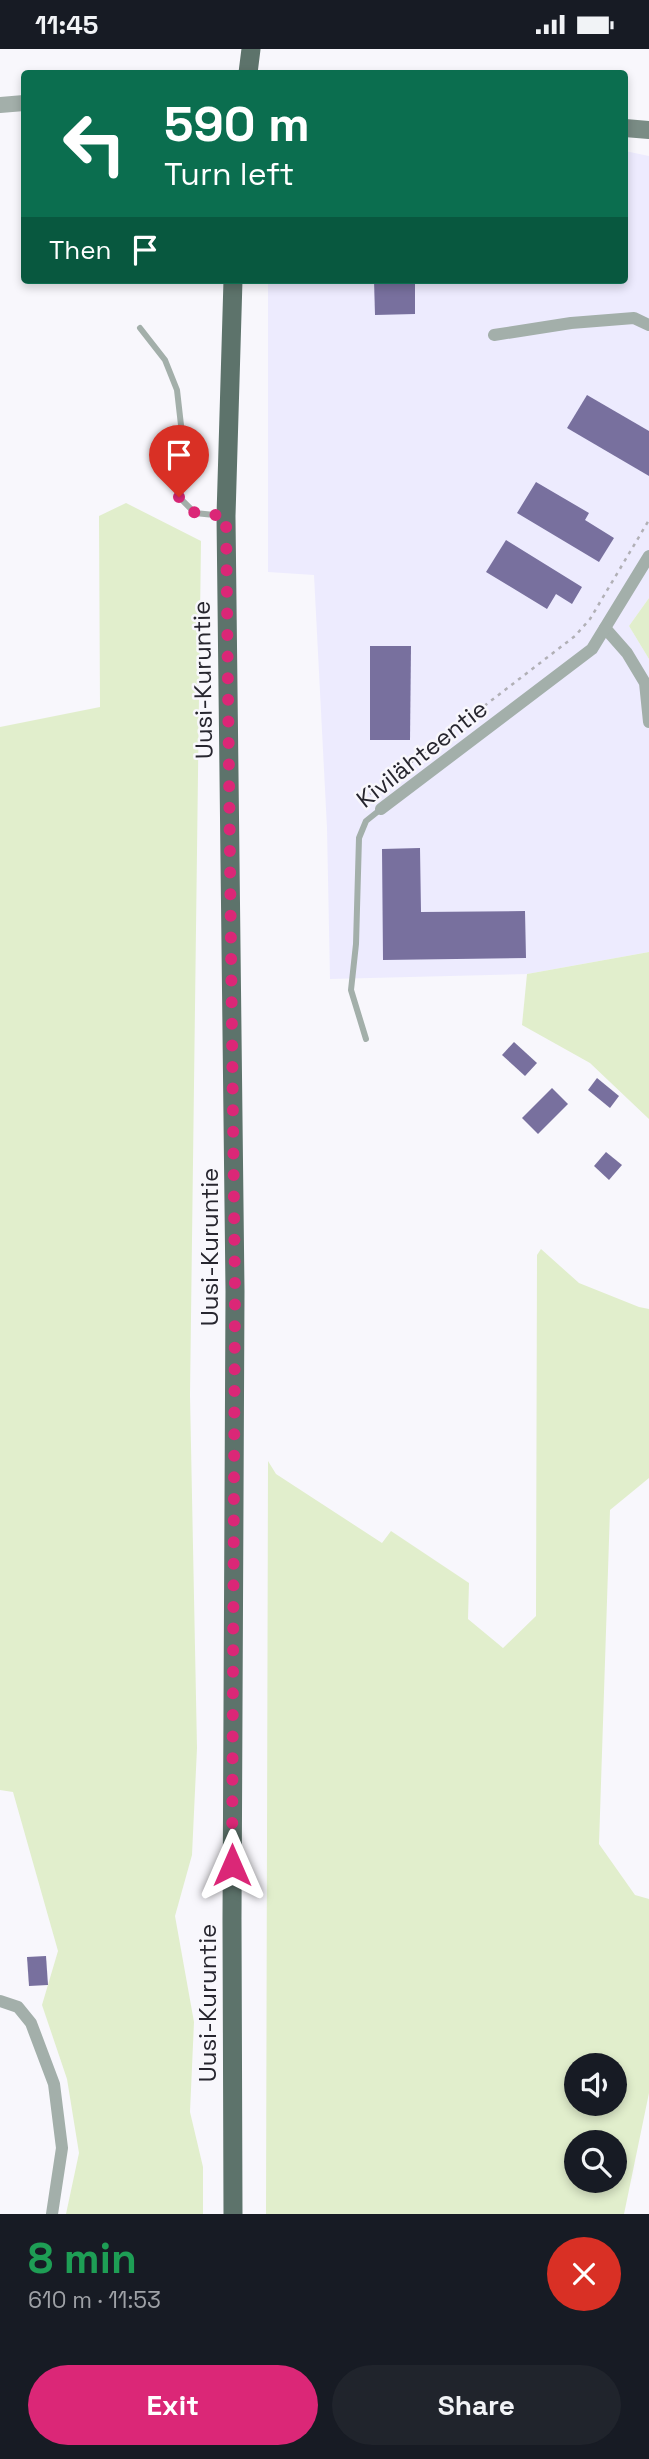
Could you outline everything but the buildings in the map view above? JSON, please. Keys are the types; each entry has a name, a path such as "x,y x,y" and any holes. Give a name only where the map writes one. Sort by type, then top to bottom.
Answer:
{"main road":[{"path":"248,70 251,49"},
{"path":"628,128 649,130"},
{"name":"Uusi-Kuruntie","path":"233,284 226,516 235,1291 233,2214"}],"street":[{"path":"0,105 21,103"},
{"path":"494,335 571,323 634,318 649,325"},
{"name":"Kivilähteentie","path":"381,809 592,649 649,556"},
{"path":"605,628 627,653 645,683 649,722"},
{"path":"0,2001 18,2007 31,2023 54,2084 62,2148 52,2214"}],"lane":[{"path":"140,328 165,360 177,390 182,434 174,479 179,497 195,513 226,516"},
{"name":"Kivilähteentie","path":"366,1039 351,990 356,944 359,838 366,821 381,809"}],"path":[{"path":"370,794 575,636 590,619 649,520"}],"shaded area":[{"path":"628,152 649,156 649,598 629,626 649,659 649,952 527,974 330,979 327,828 314,575 268,572 268,284 628,284"}],"green space":[{"path":"126,503 201,541 190,1395 197,1748 192,1855 175,1916 194,2022 190,2112 203,2167 203,2214 66,2214 79,2153 67,2079 42,2005 58,1951 13,1792 0,1790 0,727 100,707 99,516"},
{"path":"649,598 649,659 629,626"},
{"path":"649,952 649,1119 590,1063 522,1025 527,974"},
{"path":"541,1249 579,1283 649,1309 649,1478 610,1510 599,1844 635,1895 649,1899 649,2093 624,2214 266,2214 268,1461 276,1474 382,1543 391,1531 469,1583 468,1619 503,1648 536,1616 537,1255"}],"route":[{"path":"179,497 195,513 226,516 235,1291 232,1865"}]}
